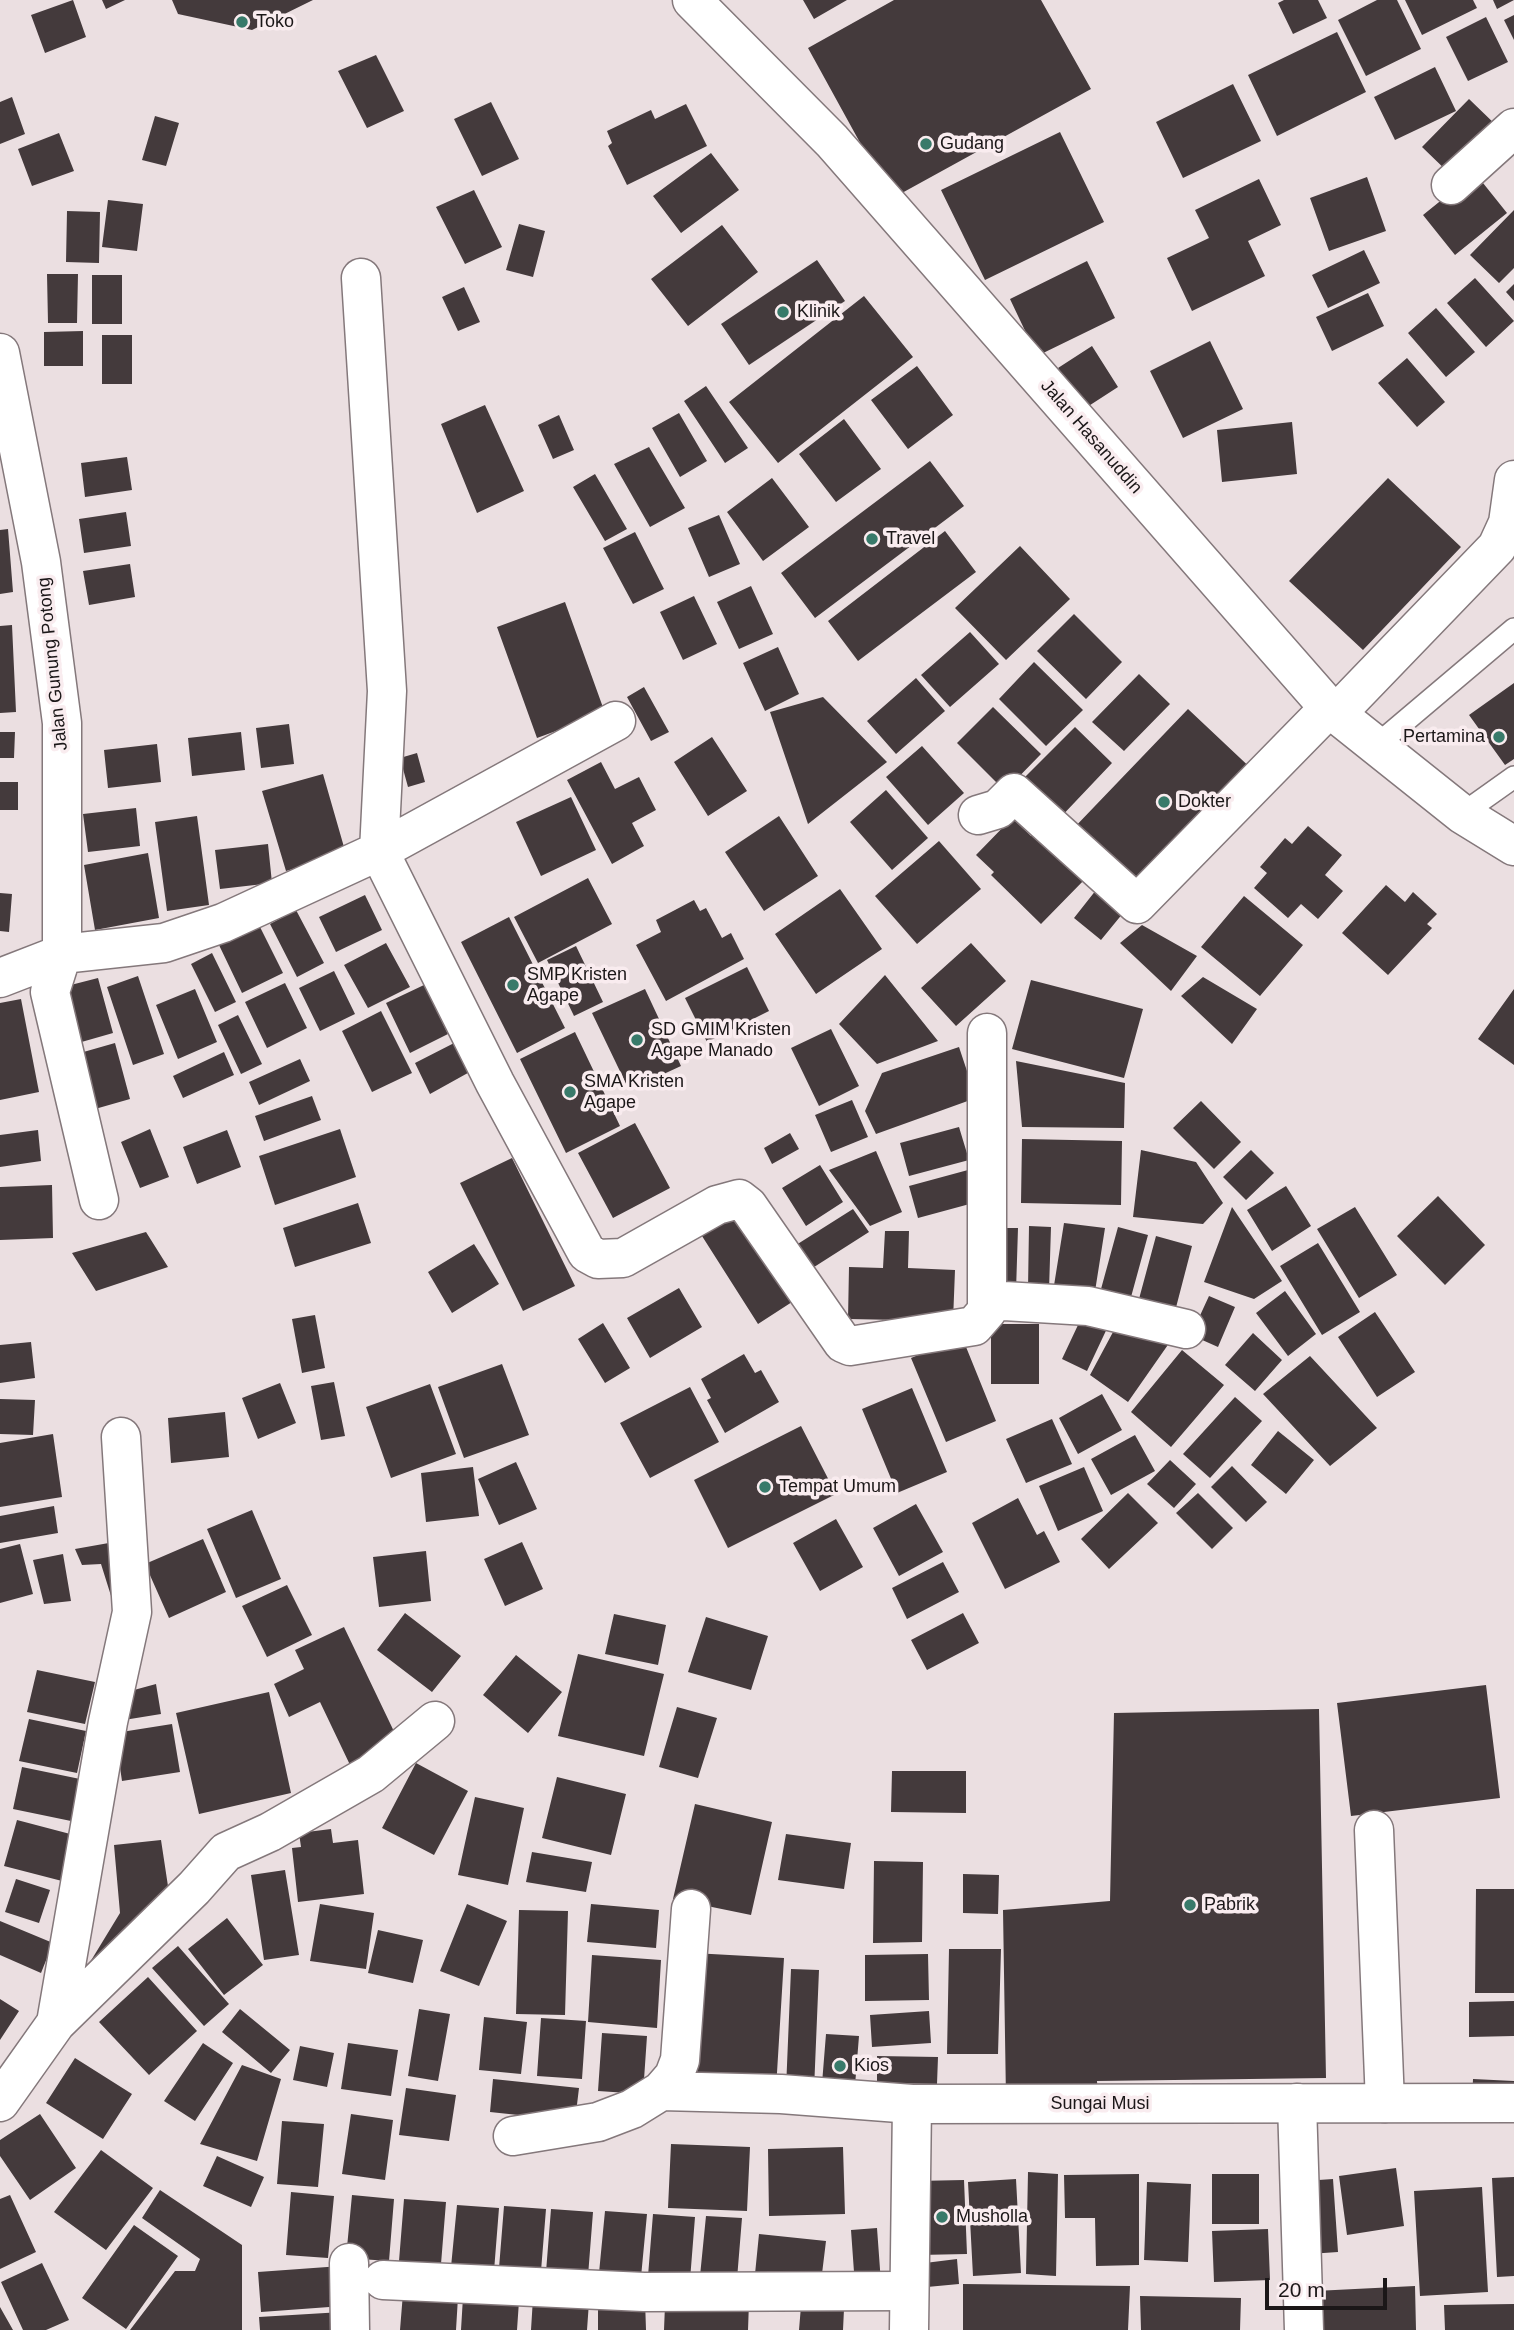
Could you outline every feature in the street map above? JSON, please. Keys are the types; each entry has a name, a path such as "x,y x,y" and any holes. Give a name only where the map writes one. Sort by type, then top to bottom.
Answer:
{"main road":[{"name":"Jalan Hasanuddin","path":"692,0 832,141 1332,711 1378,744 1462,814 1514,846"},
{"path":"1451,185 1514,128"},
{"path":"360,278 387,691 379,851 495,1083 587,1253 598,1259 623,1258 717,1205 739,1199 748,1206 843,1343 850,1346 974,1326 988,1311 987,1033"},
{"name":"Jalan Gunung Potong","path":"0,353 41,562 62,723 62,954 50,992 99,1200"},
{"path":"978,816 998,809 1014,793 1137,904 1497,547 1508,523 1514,480"},
{"path":"0,978 62,954 164,943 223,923 379,851 616,721"},
{"path":"987,1300 1088,1306 1186,1329"},
{"path":"57,2023 108,1722 132,1612 121,1437"},
{"path":"0,2102 57,2023 194,1888 226,1852 270,1832 371,1773 435,1721"},
{"path":"1374,1830 1385,2103"},
{"path":"513,2136 598,2122 632,2109 661,2091 674,2076 680,2060 691,1909"},
{"name":"Sungai Musi","path":"661,2091 781,2094 912,2104 1514,2103"},
{"path":"1297,2103 1304,2330"},
{"path":"909,2330 912,2104"},
{"path":"349,2263 350,2330"},
{"path":"383,2280 644,2292 908,2291"}],"lane":[{"path":"1378,744 1514,629"},
{"path":"1462,814 1514,777"}],"building":[{"path":"73,0 86,37 45,53 31,15"},
{"path":"102,0 125,0 106,9"},
{"name":"Toko","path":"172,0 313,0 252,30 178,14"},
{"path":"803,0 847,0 814,19"},
{"name":"Gudang","path":"894,0 1041,0 1091,89 891,199 808,48"},
{"path":"1284,0 1318,0 1327,18 1293,34 1278,3"},
{"path":"1377,0 1397,0 1421,49 1366,76 1338,20"},
{"path":"1405,0 1473,0 1477,8 1422,35"},
{"path":"1493,0 1514,0 1497,9"},
{"path":"1514,15 1514,40 1504,20"},
{"path":"1486,17 1508,62 1468,81 1446,37"},
{"path":"1337,32 1366,92 1277,136 1248,75"},
{"path":"376,55 404,111 367,128 338,71"},
{"path":"1435,67 1456,111 1395,140 1374,97"},
{"path":"1233,84 1261,141 1183,178 1156,122"},
{"path":"12,97 25,134 0,144 0,102"},
{"path":"1469,99 1498,127 1451,175 1422,147"},
{"path":"491,102 519,159 482,176 454,119"},
{"path":"686,104 707,146 627,185 608,146 612,143 607,131 651,110 655,119"},
{"path":"155,116 179,123 166,166 142,160"},
{"path":"1060,132 1104,222 985,280 941,190"},
{"path":"59,133 74,171 32,186 18,149"},
{"path":"711,153 739,190 681,233 653,196"},
{"path":"1475,173 1507,213 1455,255 1423,215"},
{"path":"1367,177 1386,231 1329,251 1310,198"},
{"path":"1259,179 1281,225 1248,241 1265,276 1192,311 1167,258 1209,238 1195,210"},
{"path":"474,190 502,247 465,264 436,207"},
{"path":"108,200 143,204 137,251 102,247"},
{"path":"1514,210 1514,268 1499,283 1470,255"},
{"path":"67,211 100,212 99,263 66,262"},
{"path":"519,224 545,231 533,277 506,270"},
{"path":"722,225 758,272 688,326 651,279"},
{"path":"1364,250 1380,283 1328,308 1312,275"},
{"name":"Klinik","path":"817,260 845,301 749,365 721,324"},
{"path":"1087,261 1115,318 1037,356 1010,299"},
{"path":"47,274 78,274 77,323 48,323"},
{"path":"92,275 122,275 122,324 92,324"},
{"path":"1475,278 1514,321 1486,347 1447,303"},
{"path":"1514,284 1514,301 1506,292"},
{"path":"464,287 480,322 458,331 442,297"},
{"path":"1368,293 1384,326 1332,351 1316,317"},
{"path":"864,296 913,357 778,463 729,402"},
{"path":"1436,308 1475,352 1446,377 1408,333"},
{"path":"83,331 83,366 44,366 44,332"},
{"path":"102,335 132,335 132,384 102,384"},
{"path":"1210,341 1243,409 1183,438 1150,371"},
{"path":"1092,346 1118,387 1084,409 1058,368"},
{"path":"1407,358 1445,402 1417,427 1378,383"},
{"path":"917,366 953,415 908,449 871,400"},
{"path":"706,386 748,448 725,463 684,401"},
{"path":"485,405 524,491 477,513 441,424"},
{"path":"679,413 707,461 680,477 652,428"},
{"path":"559,415 574,450 553,459 538,425"},
{"path":"844,419 881,469 836,502 799,454"},
{"path":"1292,422 1297,474 1222,482 1217,430"},
{"path":"649,447 685,508 650,527 614,464"},
{"path":"127,457 132,490 85,497 81,463"},
{"name":"Travel","path":"930,461 964,506 815,618 781,573"},
{"path":"595,474 627,529 605,541 573,487"},
{"path":"772,478 809,527 763,561 727,512"},
{"path":"1388,478 1461,547 1363,650 1289,581"},
{"path":"126,512 131,546 84,553 79,519"},
{"path":"719,515 740,564 709,577 688,528"},
{"path":"8,529 13,592 0,594 0,530"},
{"path":"945,531 976,572 858,661 828,621"},
{"path":"635,532 664,589 633,604 603,548"},
{"path":"1020,546 1070,599 1006,660 955,608"},
{"path":"130,564 135,597 89,605 83,571"},
{"path":"751,586 773,634 739,649 717,602"},
{"path":"694,596 717,644 683,660 660,612"},
{"path":"565,602 605,713 537,738 497,627"},
{"path":"1074,614 1122,662 1086,699 1037,651"},
{"path":"12,625 16,712 0,713 0,626"},
{"path":"970,632 999,664 950,707 921,675"},
{"path":"778,647 799,694 765,711 743,663"},
{"path":"1034,662 1083,710 1046,746 999,699"},
{"path":"1139,674 1170,704 1124,751 1092,722"},
{"path":"916,678 945,711 896,754 867,721"},
{"name":"Pertamina","path":"1514,683 1514,759 1505,765 1469,715"},
{"path":"644,687 669,732 651,741 627,697"},
{"path":"823,697 887,762 808,824 770,712"},
{"path":"993,707 1041,754 1005,791 957,743"},
{"name":"Dokter","path":"1188,709 1257,774 1140,896 1071,831"},
{"path":"289,724 294,764 261,768 256,728"},
{"path":"1075,727 1112,763 1057,821 1018,784"},
{"path":"0,732 15,732 14,758 0,758"},
{"path":"241,732 245,770 192,776 188,738"},
{"path":"712,737 747,791 708,816 674,762"},
{"path":"157,744 161,782 108,788 104,750"},
{"path":"922,746 964,793 928,825 886,777"},
{"path":"417,753 425,782 408,787 400,758"},
{"path":"601,762 615,789 639,777 656,810 632,823 644,846 612,864 567,780"},
{"path":"323,774 346,854 286,871 262,791"},
{"path":"0,782 18,782 18,810 0,810"},
{"path":"886,790 928,838 892,870 850,822"},
{"path":"571,797 596,850 541,876 516,822"},
{"path":"136,808 140,846 88,852 83,814"},
{"path":"197,816 209,905 167,911 155,822"},
{"path":"779,816 818,876 764,911 725,852"},
{"path":"1012,818 1031,836 1038,828 1087,877 1041,924 991,875 994,872 976,855"},
{"path":"1308,826 1342,855 1325,875 1343,891 1318,919 1301,904 1288,918 1254,888 1267,873 1260,867 1285,838 1292,844"},
{"path":"939,841 981,889 917,944 875,896"},
{"path":"268,844 272,883 220,889 215,850"},
{"path":"148,853 159,918 95,930 84,865"},
{"path":"588,878 612,924 538,963 514,917"},
{"path":"1100,885 1128,907 1101,940 1074,918"},
{"path":"1386,885 1405,902 1413,892 1437,914 1427,924 1432,928 1388,975 1342,933"},
{"path":"840,889 882,949 816,994 775,934"},
{"path":"0,893 12,894 9,932 0,931"},
{"path":"365,895 382,930 336,952 319,917"},
{"path":"1244,896 1303,945 1260,996 1201,947"},
{"path":"694,900 700,911 706,908 722,938 731,933 744,959 666,1001 636,945 661,932 656,920"},
{"path":"296,910 324,963 297,977 270,924"},
{"name":"SMP Kristen Agape","path":"509,917 565,1028 517,1053 461,942"},
{"path":"259,925 283,973 242,993 219,945"},
{"path":"1142,925 1197,956 1171,991 1120,943"},
{"path":"386,943 410,987 368,1008 344,965"},
{"path":"971,943 1006,981 956,1026 921,988"},
{"path":"576,946 603,1002 574,1016 547,960"},
{"path":"212,953 236,1002 215,1012 191,964"},
{"path":"747,967 769,1011 707,1042 685,998"},
{"path":"334,971 355,1014 320,1031 299,988"},
{"path":"885,975 938,1041 877,1064 839,1024"},
{"path":"138,976 164,1054 133,1065 107,987"},
{"path":"1203,977 1257,1009 1232,1044 1181,996"},
{"path":"98,978 113,1033 78,1043 63,987"},
{"path":"1031,980 1143,1009 1124,1078 1012,1049"},
{"path":"285,983 307,1028 267,1048 245,1002"},
{"path":"424,985 448,1034 410,1053 386,1003"},
{"path":"195,989 217,1042 178,1059 156,1005"},
{"name":"SD GMIM Kristen Agape Manado","path":"645,989 681,1066 629,1090 592,1013"},
{"path":"1514,989 1514,1065 1478,1039"},
{"path":"21,999 39,1092 0,1100 0,1003"},
{"path":"381,1011 412,1073 372,1092 342,1031"},
{"path":"238,1015 262,1064 241,1074 218,1025"},
{"path":"831,1029 859,1086 819,1106 791,1048"},
{"name":"SMA Kristen Agape","path":"575,1032 620,1126 566,1153 520,1059"},
{"path":"460,1040 475,1069 430,1094 415,1063"},
{"path":"115,1043 130,1099 95,1109 80,1053"},
{"path":"959,1047 976,1098 876,1134 865,1111 882,1073"},
{"path":"224,1052 234,1075 183,1098 173,1076"},
{"path":"300,1059 310,1081 259,1105 249,1082"},
{"path":"1016,1061 1125,1083 1124,1128 1022,1127"},
{"path":"312,1096 321,1120 264,1141 255,1116"},
{"path":"852,1100 868,1137 831,1152 815,1115"},
{"path":"1201,1101 1241,1142 1214,1169 1173,1128"},
{"path":"635,1123 670,1188 613,1218 578,1153"},
{"path":"959,1127 969,1160 909,1176 900,1143"},
{"path":"150,1129 169,1177 140,1188 121,1142"},
{"path":"340,1129 356,1177 275,1205 259,1156"},
{"path":"38,1130 41,1161 0,1167 0,1135"},
{"path":"227,1130 241,1167 197,1184 183,1147"},
{"path":"790,1133 799,1149 772,1164 764,1148"},
{"path":"1022,1139 1122,1141 1121,1205 1021,1203"},
{"path":"1141,1150 1196,1162 1223,1203 1203,1224 1133,1217"},
{"path":"1251,1150 1274,1173 1246,1200 1223,1177"},
{"path":"876,1151 902,1212 870,1226 829,1170"},
{"path":"512,1158 575,1286 523,1311 460,1183"},
{"path":"820,1165 843,1202 806,1226 782,1188"},
{"path":"968,1170 977,1202 918,1218 909,1186"},
{"path":"52,1185 53,1238 0,1240 0,1187"},
{"path":"1286,1186 1311,1226 1272,1251 1247,1210"},
{"path":"1438,1196 1485,1245 1445,1285 1397,1236"},
{"path":"358,1203 371,1243 295,1267 283,1228"},
{"path":"1232,1207 1282,1281 1254,1299 1204,1282"},
{"path":"1355,1207 1397,1275 1359,1298 1317,1229"},
{"path":"853,1209 869,1232 800,1276 785,1252"},
{"path":"736,1214 792,1302 758,1324 702,1236"},
{"path":"1064,1223 1105,1228 1093,1304 1052,1298"},
{"path":"1029,1226 1051,1227 1049,1290 1028,1289"},
{"path":"1118,1227 1148,1235 1128,1308 1098,1300"},
{"path":"996,1228 1018,1228 1016,1291 994,1291"},
{"path":"885,1231 909,1231 908,1268 955,1270 953,1321 848,1319 849,1267 883,1268"},
{"path":"146,1232 168,1267 96,1291 72,1253"},
{"path":"1156,1236 1192,1246 1173,1319 1136,1310"},
{"path":"1318,1243 1360,1312 1322,1335 1280,1266"},
{"path":"474,1244 499,1284 452,1313 428,1272"},
{"path":"679,1288 702,1327 650,1358 627,1318"},
{"path":"1285,1291 1316,1334 1288,1356 1256,1313"},
{"path":"1209,1296 1235,1307 1218,1347 1191,1335"},
{"path":"1086,1308 1111,1320 1087,1371 1062,1359"},
{"path":"1375,1312 1415,1372 1377,1397 1338,1337"},
{"path":"315,1315 325,1368 302,1373 292,1319"},
{"path":"1120,1319 1172,1339 1128,1402 1090,1375"},
{"path":"603,1323 630,1368 605,1383 578,1339"},
{"path":"991,1324 1039,1324 1039,1384 991,1384"},
{"path":"1253,1333 1282,1360 1255,1391 1225,1365"},
{"path":"962,1337 996,1421 946,1442 911,1358"},
{"path":"31,1342 35,1378 0,1383 0,1345"},
{"path":"1182,1350 1224,1385 1171,1447 1131,1412"},
{"path":"744,1354 755,1373 761,1370 779,1402 725,1433 707,1400 711,1398 701,1379"},
{"path":"1310,1356 1377,1428 1330,1466 1263,1394"},
{"path":"502,1364 529,1435 464,1458 438,1387"},
{"path":"334,1382 345,1436 321,1440 311,1386"},
{"path":"280,1383 296,1423 258,1439 242,1398"},
{"path":"430,1384 456,1454 391,1478 366,1407"},
{"path":"690,1387 719,1442 650,1478 620,1423"},
{"path":"912,1388 947,1472 897,1493 862,1409"},
{"path":"1102,1394 1122,1430 1078,1454 1059,1418"},
{"path":"1235,1397 1262,1421 1210,1478 1183,1454"},
{"path":"0,1399 35,1400 33,1435 0,1434"},
{"path":"225,1412 229,1457 171,1463 168,1418"},
{"path":"1052,1419 1072,1464 1026,1483 1006,1439"},
{"name":"Tempat Umum","path":"801,1426 836,1494 728,1548 694,1480"},
{"path":"1278,1431 1314,1460 1286,1494 1251,1465"},
{"path":"53,1434 62,1497 0,1507 0,1443"},
{"path":"1135,1435 1155,1471 1111,1495 1091,1459"},
{"path":"1170,1460 1196,1484 1174,1508 1147,1484"},
{"path":"516,1462 537,1509 499,1525 478,1479"},
{"path":"1232,1466 1267,1502 1246,1522 1211,1487"},
{"path":"473,1467 479,1516 426,1522 421,1473"},
{"path":"1084,1467 1103,1511 1058,1531 1039,1486"},
{"path":"1128,1493 1158,1523 1109,1569 1081,1539"},
{"path":"1198,1493 1233,1528 1212,1549 1176,1513"},
{"path":"1018,1498 1037,1535 1044,1531 1060,1562 1005,1589 972,1523"},
{"path":"916,1504 943,1552 899,1576 873,1528"},
{"path":"54,1506 58,1533 0,1543 0,1516"},
{"path":"252,1510 281,1579 236,1598 207,1529"},
{"path":"836,1519 863,1567 820,1591 793,1543"},
{"path":"203,1539 226,1592 169,1618 145,1564"},
{"path":"120,1541 126,1596 112,1599 101,1564 82,1565 75,1549"},
{"path":"522,1542 543,1589 505,1606 484,1559"},
{"path":"20,1544 33,1594 0,1603 0,1549"},
{"path":"426,1551 431,1601 379,1607 373,1557"},
{"path":"63,1554 71,1601 44,1604 33,1560"},
{"path":"943,1562 959,1592 907,1619 892,1588"},
{"path":"287,1585 312,1635 267,1657 242,1606"},
{"path":"405,1613 461,1656 432,1692 377,1650"},
{"path":"963,1613 979,1643 927,1670 911,1640"},
{"path":"614,1614 666,1625 658,1665 605,1654"},
{"path":"706,1617 768,1636 751,1690 688,1672"},
{"path":"344,1627 400,1744 351,1767 320,1702 289,1717 274,1684 304,1669 295,1650"},
{"path":"578,1654 664,1674 644,1756 558,1736"},
{"path":"516,1655 562,1692 528,1733 483,1695"},
{"path":"37,1670 95,1682 85,1724 27,1712"},
{"path":"156,1684 161,1714 124,1720 123,1693"},
{"path":"1486,1685 1500,1798 1351,1816 1337,1703"},
{"path":"269,1692 291,1793 199,1814 176,1713"},
{"path":"677,1707 717,1718 698,1778 659,1767"},
{"name":"Pabrik","path":"1319,1709 1326,2078 1097,2081 1098,2095 1006,2099 1003,1910 1110,1901 1114,1713"},
{"path":"29,1719 86,1731 77,1773 19,1761"},
{"path":"172,1724 180,1772 122,1781 115,1733"},
{"path":"416,1763 468,1791 434,1855 382,1828"},
{"path":"22,1767 80,1779 71,1821 13,1809"},
{"path":"892,1771 966,1771 966,1813 891,1812"},
{"path":"557,1777 626,1794 611,1855 542,1838"},
{"path":"475,1797 524,1808 508,1885 458,1875"},
{"path":"695,1804 772,1822 751,1915 673,1899"},
{"path":"17,1820 74,1835 62,1881 4,1866"},
{"path":"331,1829 333,1843 358,1840 364,1894 298,1902 292,1848 301,1847 299,1833"},
{"path":"786,1834 851,1843 844,1889 778,1880"},
{"path":"161,1840 171,1906 81,1977 120,1913 114,1845"},
{"path":"532,1852 592,1862 586,1892 526,1882"},
{"path":"874,1861 923,1862 922,1942 873,1943"},
{"path":"285,1870 299,1955 264,1960 251,1875"},
{"path":"963,1874 999,1875 998,1914 963,1913"},
{"path":"16,1879 50,1890 39,1923 5,1912"},
{"path":"1476,1889 1514,1889 1514,1993 1475,1993"},
{"path":"320,1904 374,1913 366,1969 310,1961"},
{"path":"467,1904 507,1921 479,1986 440,1971"},
{"path":"591,1904 659,1910 656,1948 587,1942"},
{"path":"519,1910 568,1911 565,2015 516,2014"},
{"path":"227,1918 263,1965 224,1995 188,1949"},
{"path":"0,1921 53,1943 41,1973 0,1955"},
{"path":"378,1930 423,1940 413,1983 368,1973"},
{"path":"178,1946 229,2004 204,2026 152,1968"},
{"path":"949,1949 1001,1949 998,2054 947,2054"},
{"path":"693,1953 784,1958 776,2089 685,2084"},
{"path":"928,1954 929,2000 865,2001 865,1955"},
{"path":"592,1955 661,1960 657,2028 588,2022"},
{"path":"791,1969 819,1970 814,2090 786,2089"},
{"path":"148,1977 197,2031 149,2075 99,2022"},
{"path":"0,1999 19,2011 0,2040"},
{"path":"1514,2001 1514,2036 1469,2037 1469,2002"},
{"path":"240,2009 290,2050 271,2073 222,2032"},
{"path":"419,2009 450,2014 438,2081 408,2076"},
{"path":"929,2011 931,2043 872,2047 870,2015"},
{"path":"484,2017 527,2022 521,2074 479,2070"},
{"path":"541,2018 586,2021 582,2079 537,2076"},
{"path":"602,2033 647,2036 643,2094 598,2091"},
{"name":"Kios","path":"826,2034 859,2036 854,2098 821,2096"},
{"path":"203,2043 233,2063 195,2121 164,2101"},
{"path":"348,2043 398,2050 391,2096 341,2089"},
{"path":"300,2046 334,2053 327,2087 293,2080"},
{"path":"877,2056 938,2057 937,2084 877,2083"},
{"path":"75,2058 132,2094 103,2139 46,2103"},
{"path":"242,2065 281,2079 257,2161 200,2144"},
{"path":"493,2079 579,2088 575,2121 490,2112"},
{"path":"1473,2079 1514,2081 1514,2101 1472,2099"},
{"path":"406,2088 456,2095 449,2141 399,2135"},
{"path":"40,2114 76,2168 30,2200 0,2156 0,2140"},
{"path":"351,2114 393,2120 385,2180 342,2174"},
{"path":"282,2121 324,2124 318,2187 277,2184"},
{"path":"671,2144 750,2147 747,2211 668,2208"},
{"path":"843,2147 845,2214 769,2216 768,2149"},
{"path":"101,2150 153,2188 106,2250 54,2212"},
{"path":"217,2156 264,2177 251,2207 203,2186"},
{"path":"1396,2168 1404,2226 1347,2235 1339,2176"},
{"path":"1028,2172 1058,2174 1056,2276 1026,2274"},
{"path":"1139,2174 1139,2265 1096,2266 1095,2218 1065,2218 1064,2175"},
{"path":"1212,2174 1259,2174 1259,2224 1212,2224"},
{"path":"1514,2177 1514,2276 1497,2277 1492,2178"},
{"path":"1016,2179 1021,2273 973,2276 968,2182"},
{"path":"1333,2179 1338,2252 1309,2254 1304,2181"},
{"name":"Musholla","path":"964,2180 967,2254 919,2255 916,2181"},
{"path":"1147,2182 1191,2184 1188,2262 1144,2260"},
{"path":"1482,2187 1488,2292 1420,2296 1414,2191"},
{"path":"160,2190 242,2245 242,2330 130,2330 175,2271 195,2271 200,2259 142,2218"},
{"path":"291,2192 334,2196 328,2258 286,2255"},
{"path":"10,2195 36,2252 0,2269 0,2199"},
{"path":"352,2195 394,2199 389,2261 346,2258"},
{"path":"404,2199 446,2202 441,2264 399,2261"},
{"path":"457,2205 499,2208 494,2271 451,2267"},
{"path":"504,2206 546,2209 541,2271 499,2268"},
{"path":"551,2209 593,2212 588,2276 546,2272"},
{"path":"605,2211 647,2214 641,2277 599,2273"},
{"path":"653,2214 695,2217 690,2280 648,2276"},
{"path":"706,2216 742,2218 737,2279 700,2276"},
{"path":"134,2225 178,2256 126,2329 82,2298"},
{"path":"877,2228 881,2283 855,2286 851,2230"},
{"path":"1268,2229 1270,2280 1214,2282 1212,2231"},
{"path":"759,2234 826,2241 821,2282 755,2274"},
{"path":"957,2259 959,2284 927,2287 925,2263"},
{"path":"42,2263 69,2320 46,2330 23,2330 1,2282"},
{"path":"341,2266 343,2306 261,2312 258,2272"},
{"path":"963,2284 1130,2286 1128,2330 963,2330"},
{"path":"1415,2286 1416,2330 1317,2330 1315,2291"},
{"path":"403,2293 458,2297 456,2330 400,2330"},
{"path":"1140,2296 1241,2298 1240,2330 1141,2330"},
{"path":"463,2297 519,2301 517,2330 461,2330"},
{"path":"533,2298 589,2302 587,2330 531,2330"},
{"path":"645,2300 646,2330 598,2330 598,2301"},
{"path":"749,2302 748,2330 664,2330 665,2305"},
{"path":"1514,2304 1514,2330 1445,2330 1444,2305"},
{"path":"801,2306 844,2309 843,2330 799,2330"},
{"path":"0,2307 13,2330 0,2330"},
{"path":"342,2312 343,2330 260,2330 259,2317"}],"place":[{"name":"Toko","path":"242,22"},
{"name":"Gudang","path":"926,144"},
{"name":"Klinik","path":"783,312"},
{"name":"Travel","path":"872,539"},
{"name":"Pertamina","path":"1499,737"},
{"name":"Dokter","path":"1164,802"},
{"name":"SMP Kristen Agape","path":"513,985"},
{"name":"SD GMIM Kristen Agape Manado","path":"637,1040"},
{"name":"SMA Kristen Agape","path":"570,1092"},
{"name":"Tempat Umum","path":"765,1487"},
{"name":"Pabrik","path":"1190,1905"},
{"name":"Kios","path":"840,2066"},
{"name":"Musholla","path":"942,2217"}]}
